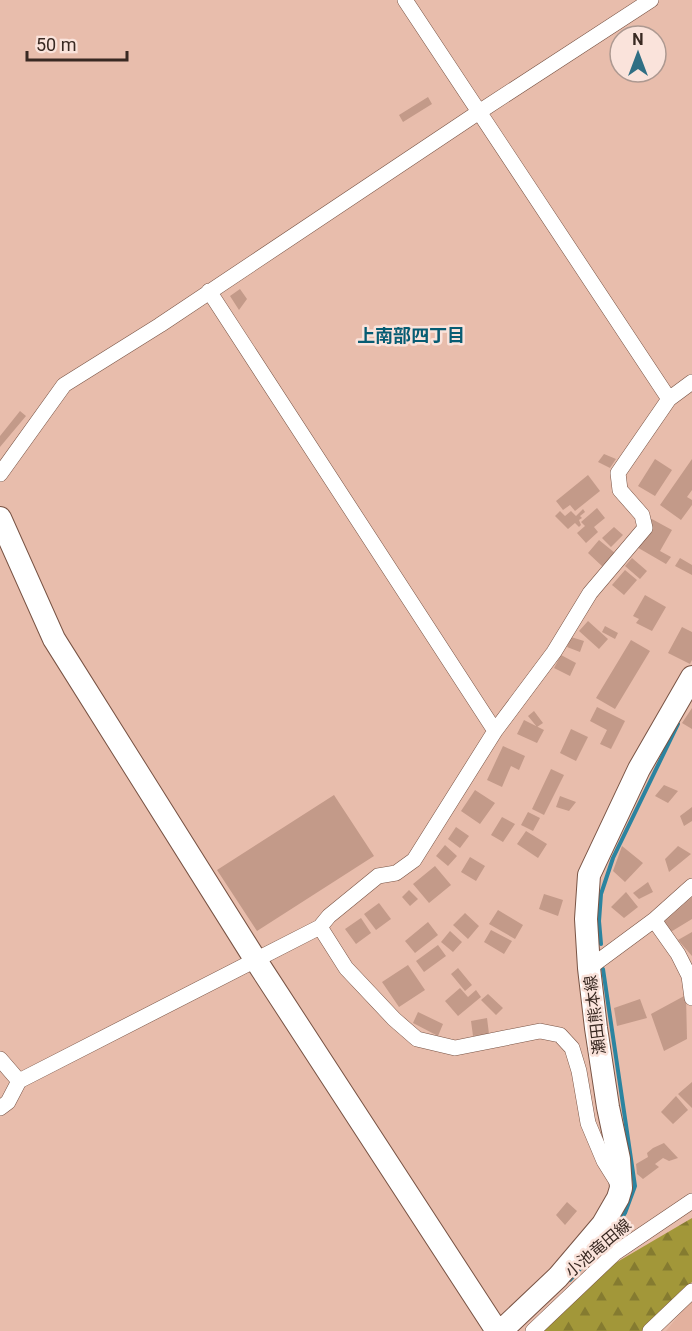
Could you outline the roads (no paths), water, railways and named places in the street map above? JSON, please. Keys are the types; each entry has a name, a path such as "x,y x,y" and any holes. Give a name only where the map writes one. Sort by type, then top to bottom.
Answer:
{"street":[{"path":"405,0 669,399"},
{"path":"0,474 64,385 160,326 209,291 651,0"},
{"path":"209,291 495,731"},
{"path":"0,1108 8,1102 19,1081 255,958 320,927 329,915 378,876 396,873 414,860 495,731 554,652 590,593 645,528 642,515 620,490 618,473 669,399 692,382"},
{"path":"0,518 54,639 255,958 497,1331"},
{"name":"瀬田熊本線","path":"621,1188 619,1159 608,1107 589,968 586,919 589,875 639,769 692,677"},
{"path":"589,968 654,920 692,886"},
{"path":"654,920 691,975 692,998"},
{"path":"320,927 346,968 394,1019 417,1039 454,1048 540,1031 560,1035 572,1048 579,1071 588,1123 603,1161 621,1188 618,1198 595,1233 558,1277 501,1331"},
{"path":"0,1059 19,1081"},
{"name":"小池竜田線","path":"533,1331 615,1253 692,1201"},
{"path":"650,1331 692,1291"}],"waterway":[{"path":"601,944 599,921 601,894 613,858 678,724"},
{"path":"570,1280 612,1233 625,1213 635,1186 603,969"}],"district":[{"name":"上南部四丁目","path":"411,335"}]}
